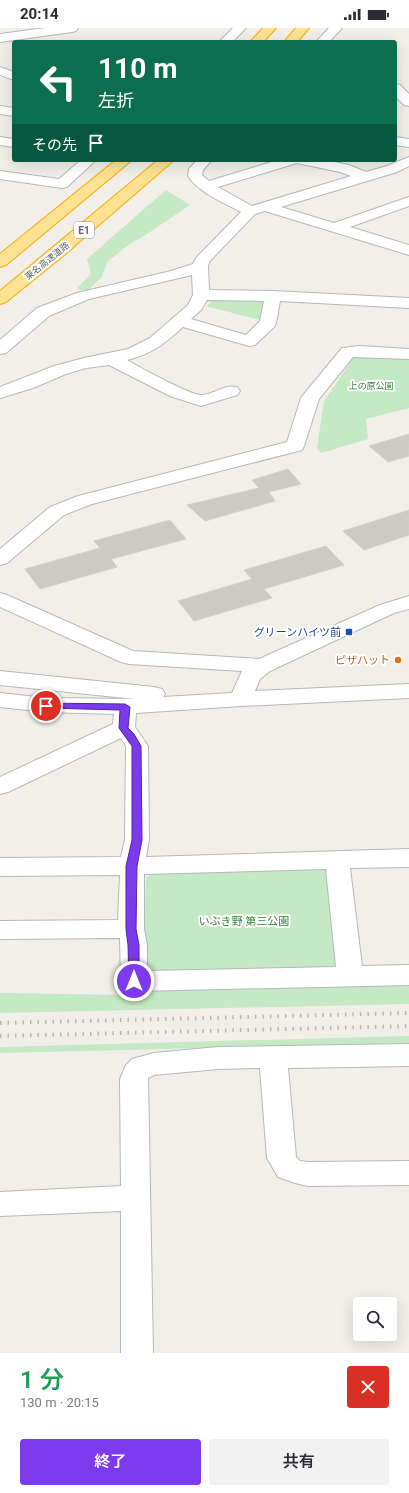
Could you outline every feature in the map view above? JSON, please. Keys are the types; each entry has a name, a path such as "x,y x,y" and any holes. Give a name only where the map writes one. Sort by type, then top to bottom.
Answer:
{"highway":[{"path":"258,40 270,28"},
{"path":"292,40 303,28"},
{"name":"E1","path":"0,262 123,162"},
{"name":"東名高速道路","path":"0,298 58,253 165,162"}],"street":[{"path":"0,38 72,28"},
{"path":"227,40 240,28"},
{"path":"325,40 339,31"},
{"path":"397,92 406,108"},
{"path":"0,110 12,112"},
{"path":"0,141 12,143"},
{"path":"397,141 409,143"},
{"path":"0,393 27,384 60,370 84,363 111,359 134,353 156,342 195,307 201,295 200,267 202,261 250,211 392,169 409,161"},
{"path":"0,175 62,184 87,162"},
{"path":"202,162 196,170 195,176 206,186 250,211"},
{"path":"206,186 286,162"},
{"path":"312,162 344,168 365,177"},
{"path":"334,228 409,201"},
{"path":"266,207 407,248"},
{"path":"0,349 43,312 83,296 175,275 200,267"},
{"path":"201,295 273,296 409,302"},
{"path":"180,321 249,341 268,323 273,296"},
{"path":"0,559 57,511 85,500 295,446 310,398 348,352 359,350 409,354"},
{"path":"111,359 195,400 201,401 231,391"},
{"path":"0,599 129,657 262,666"},
{"path":"241,699 250,676 262,666 387,609 409,602"},
{"path":"0,678 140,693 241,699 409,691"},
{"path":"0,700 124,718 241,699"},
{"path":"0,786 124,718"},
{"path":"124,718 136,746 137,840 132,866 131,929 134,945 134,981 409,975"},
{"path":"0,867 132,866 409,858"},
{"path":"337,860 350,976"},
{"path":"0,930 131,929"},
{"path":"137,1353 134,1198 134,1079 136,1073 142,1067 154,1064 218,1058 409,1054"},
{"path":"273,1057 281,1158 286,1166 294,1173 409,1173"},
{"path":"0,1204 134,1198"}],"green space":[{"path":"166,190 190,205 131,243 107,262 102,277 85,293 77,288 91,274 87,259"},
{"path":"216,299 265,300 264,321 206,306"},
{"name":"上の原公園","path":"362,355 409,359 409,408 366,419 368,439 321,453 317,448 324,401 354,357"},
{"name":"いぶき野 第三公園","path":"323,867 331,873 340,966 335,972 149,973 144,964 146,877 161,872"},
{"path":"409,983 409,1004 0,1013 0,993 128,995 129,989"},
{"path":"409,1036 409,1043 0,1053 0,1047"}],"building":[{"path":"409,434 409,456 388,462 369,446"},
{"path":"288,469 301,484 269,492 275,501 205,521 187,505 259,488 252,480"},
{"path":"409,510 409,535 364,550 343,531"},
{"path":"170,520 186,539 111,559 117,567 40,589 25,569 100,548 94,541"},
{"path":"326,546 344,565 264,589 272,598 194,621 178,601 252,579 244,570"}],"railway":[{"path":"0,1023 409,1013"},
{"path":"0,1036 409,1026"}],"place":[{"name":"グリーンハイツ前","path":"349,632"},
{"name":"ピザハット","path":"398,660"}],"route":[{"path":"46,706 125,707 124,728 131,736 136,746 137,840 132,866 131,929 134,945 134,981"}]}
